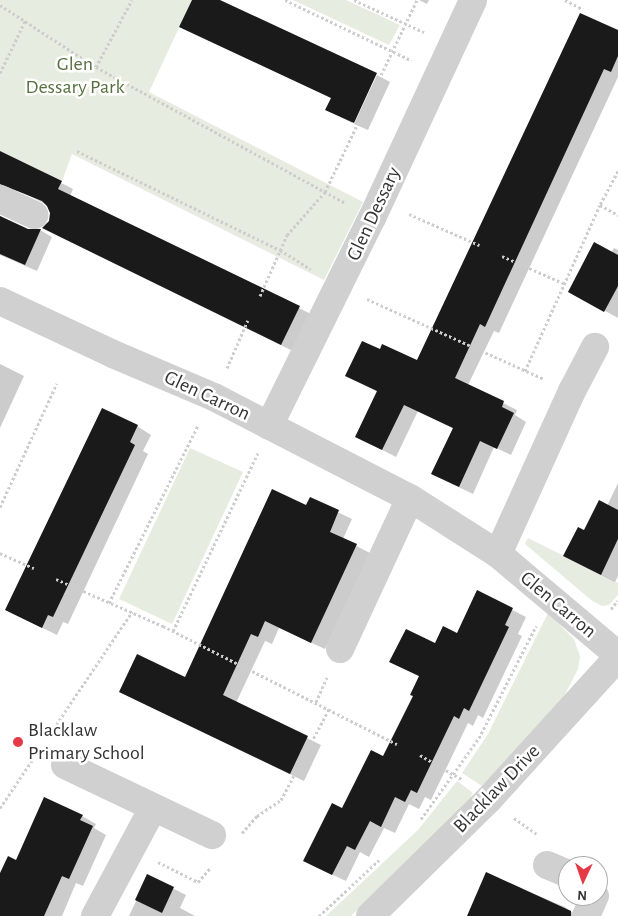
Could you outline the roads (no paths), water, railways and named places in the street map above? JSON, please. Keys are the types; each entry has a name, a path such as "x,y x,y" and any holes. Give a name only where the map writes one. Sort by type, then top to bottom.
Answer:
{"street":[{"name":"Glen Dessary","path":"269,426 376,210 473,0"},
{"path":"0,199 35,215"},
{"name":"Glen Carron","path":"0,301 113,354 214,397 410,498 498,554 618,656"},
{"path":"498,554 572,391 595,347"},
{"path":"340,649 410,498"},
{"name":"Blacklaw Drive","path":"370,916 490,799 618,656"},
{"path":"65,765 212,835"},
{"path":"95,916 153,808"}],"place":[{"name":"Blacklaw Primary School","path":"18,742"}],"park label":[{"name":"Glen Dessary Park","path":"75,76"}]}
